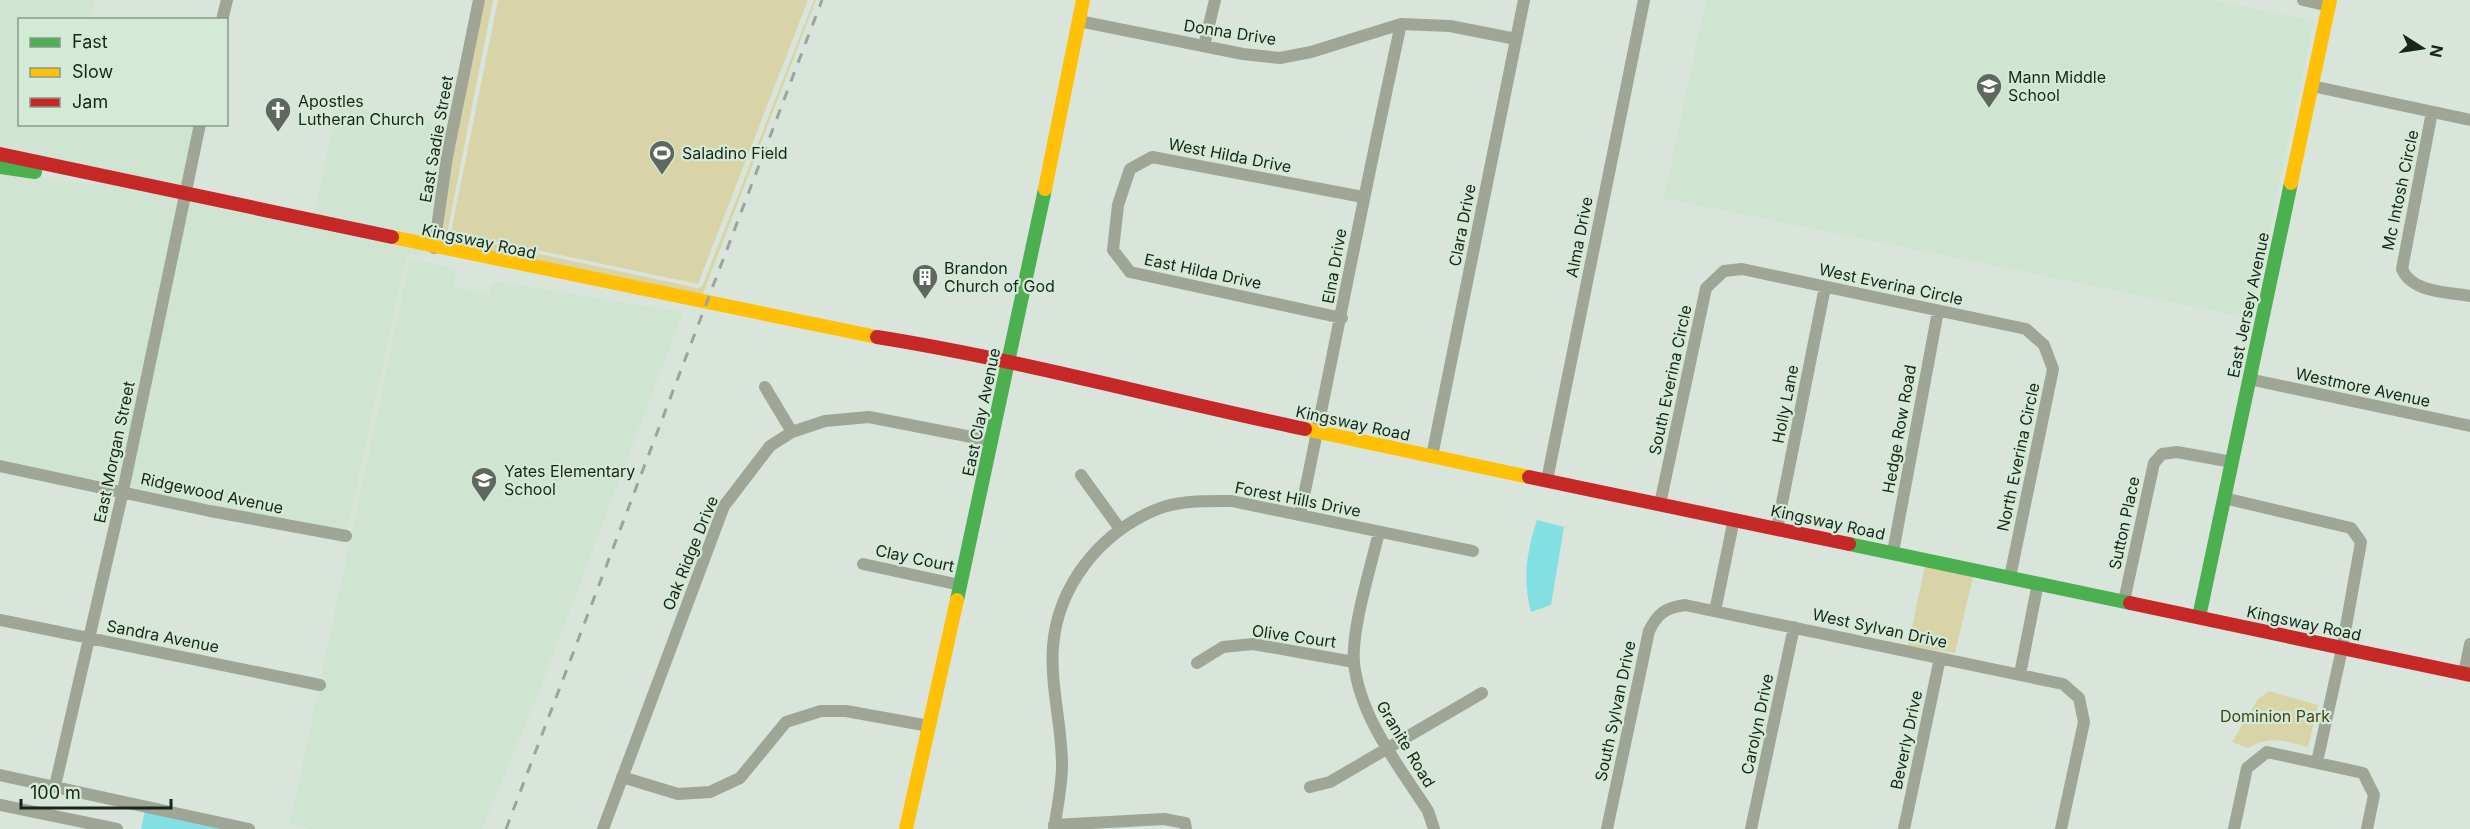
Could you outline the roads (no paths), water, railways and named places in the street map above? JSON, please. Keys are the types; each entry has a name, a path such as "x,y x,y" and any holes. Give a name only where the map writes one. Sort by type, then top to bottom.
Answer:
{"street":[{"path":"222,18 226,0"},
{"name":"East Sadie Street","path":"434,248 447,157 479,0"},
{"name":"East Clay Avenue","path":"906,829 1008,367 1083,0"},
{"path":"1204,46 1215,0"},
{"name":"Clara Drive","path":"1432,456 1524,0"},
{"name":"Alma Drive","path":"1547,480 1644,0"},
{"path":"2303,0 2329,3"},
{"name":"East Jersey Avenue","path":"2199,617 2329,3"},
{"name":"Donna Drive","path":"1079,21 1204,46 1280,58 1311,52 1401,24 1450,26 1516,39"},
{"name":"Elna Drive","path":"1300,515 1341,318 1363,197 1401,24"},
{"path":"2312,86 2470,120"},
{"name":"Mc Intosh Circle","path":"2432,112 2402,269 2405,276 2418,286 2470,296"},
{"name":"East Morgan Street","path":"55,786 123,491 200,126"},
{"name":"Kingsway Road","path":"0,154 88,171 110,180"},
{"name":"West Hilda Drive","path":"1118,205 1130,169 1152,157 1363,197"},
{"name":"Kingsway Road","path":"0,167 110,180 185,195 842,332 924,356 1008,367 1093,390 1180,403 2467,674"},
{"name":"East Hilda Drive","path":"1118,205 1113,250 1130,272 1341,318"},
{"name":"West Everina Circle","path":"1724,271 1742,269 2026,329 2044,345"},
{"name":"South Everina Circle","path":"1660,504 1706,288 1724,271"},
{"name":"Holly Lane","path":"1777,528 1826,287"},
{"name":"Hedge Row Road","path":"1893,552 1938,311"},
{"name":"North Everina Circle","path":"2010,577 2053,369 2044,345"},
{"name":"Westmore Avenue","path":"2249,379 2470,426"},
{"path":"765,387 792,432"},
{"name":"Oak Ridge Drive","path":"603,829 724,506 770,446 792,432 825,421 869,417 992,441"},
{"name":"Sutton Place","path":"2124,601 2154,463 2162,454 2176,452 2232,462"},
{"name":"Ridgewood Avenue","path":"0,466 210,511 346,536"},
{"path":"1081,475 1120,529"},
{"path":"2224,498 2351,528 2361,542 2342,649 2317,762"},
{"name":"Forest Hills Drive","path":"1054,827 1062,766 1053,647 1062,603 1086,561 1120,529 1156,509 1194,501 1232,501 1473,551"},
{"path":"1715,611 1734,519"},
{"name":"Granite Road","path":"1379,532 1358,626 1354,662 1364,704 1388,748 1428,811 1434,829"},
{"name":"Clay Court","path":"863,564 960,585"},
{"path":"2020,674 2038,583"},
{"name":"West Sylvan Drive","path":"1669,607 1685,605 2063,684 2079,698 2084,722 2061,829"},
{"name":"South Sylvan Drive","path":"1607,829 1649,631 1657,616 1669,607"},
{"name":"Sandra Avenue","path":"0,620 88,640 98,639 320,685"},
{"name":"Carolyn Drive","path":"1751,829 1794,627"},
{"name":"Olive Court","path":"1197,663 1223,647 1253,644 1354,662"},
{"path":"2467,674 2470,644"},
{"name":"Beverly Drive","path":"1904,829 1940,657"},
{"path":"1310,787 1330,782 1482,693"},
{"path":"622,777 678,794 710,792 740,778 786,722 821,711 846,711 929,726"},
{"path":"2234,829 2247,768 2267,752 2363,773 2374,795 2367,829"},
{"path":"0,775 249,829"},
{"path":"0,805 117,829"},
{"path":"1054,827 1164,819 1185,824 1186,829"}],"water":[{"path":"1537,520 1564,527 1551,605 1531,612 1526,576"},
{"path":"145,811 226,829 141,829"}],"railway":[{"path":"506,829 822,0"}],"place":[{"name":"Mann Middle School","path":"1989,109"},
{"name":"Apostles Lutheran Church","path":"278,133"},
{"name":"Saladino Field","path":"662,176"},
{"name":"Brandon Church of God","path":"925,300"},
{"name":"Yates Elementary School","path":"484,503"}],"park label":[{"name":"Dominion Park","path":"2275,716"}]}
